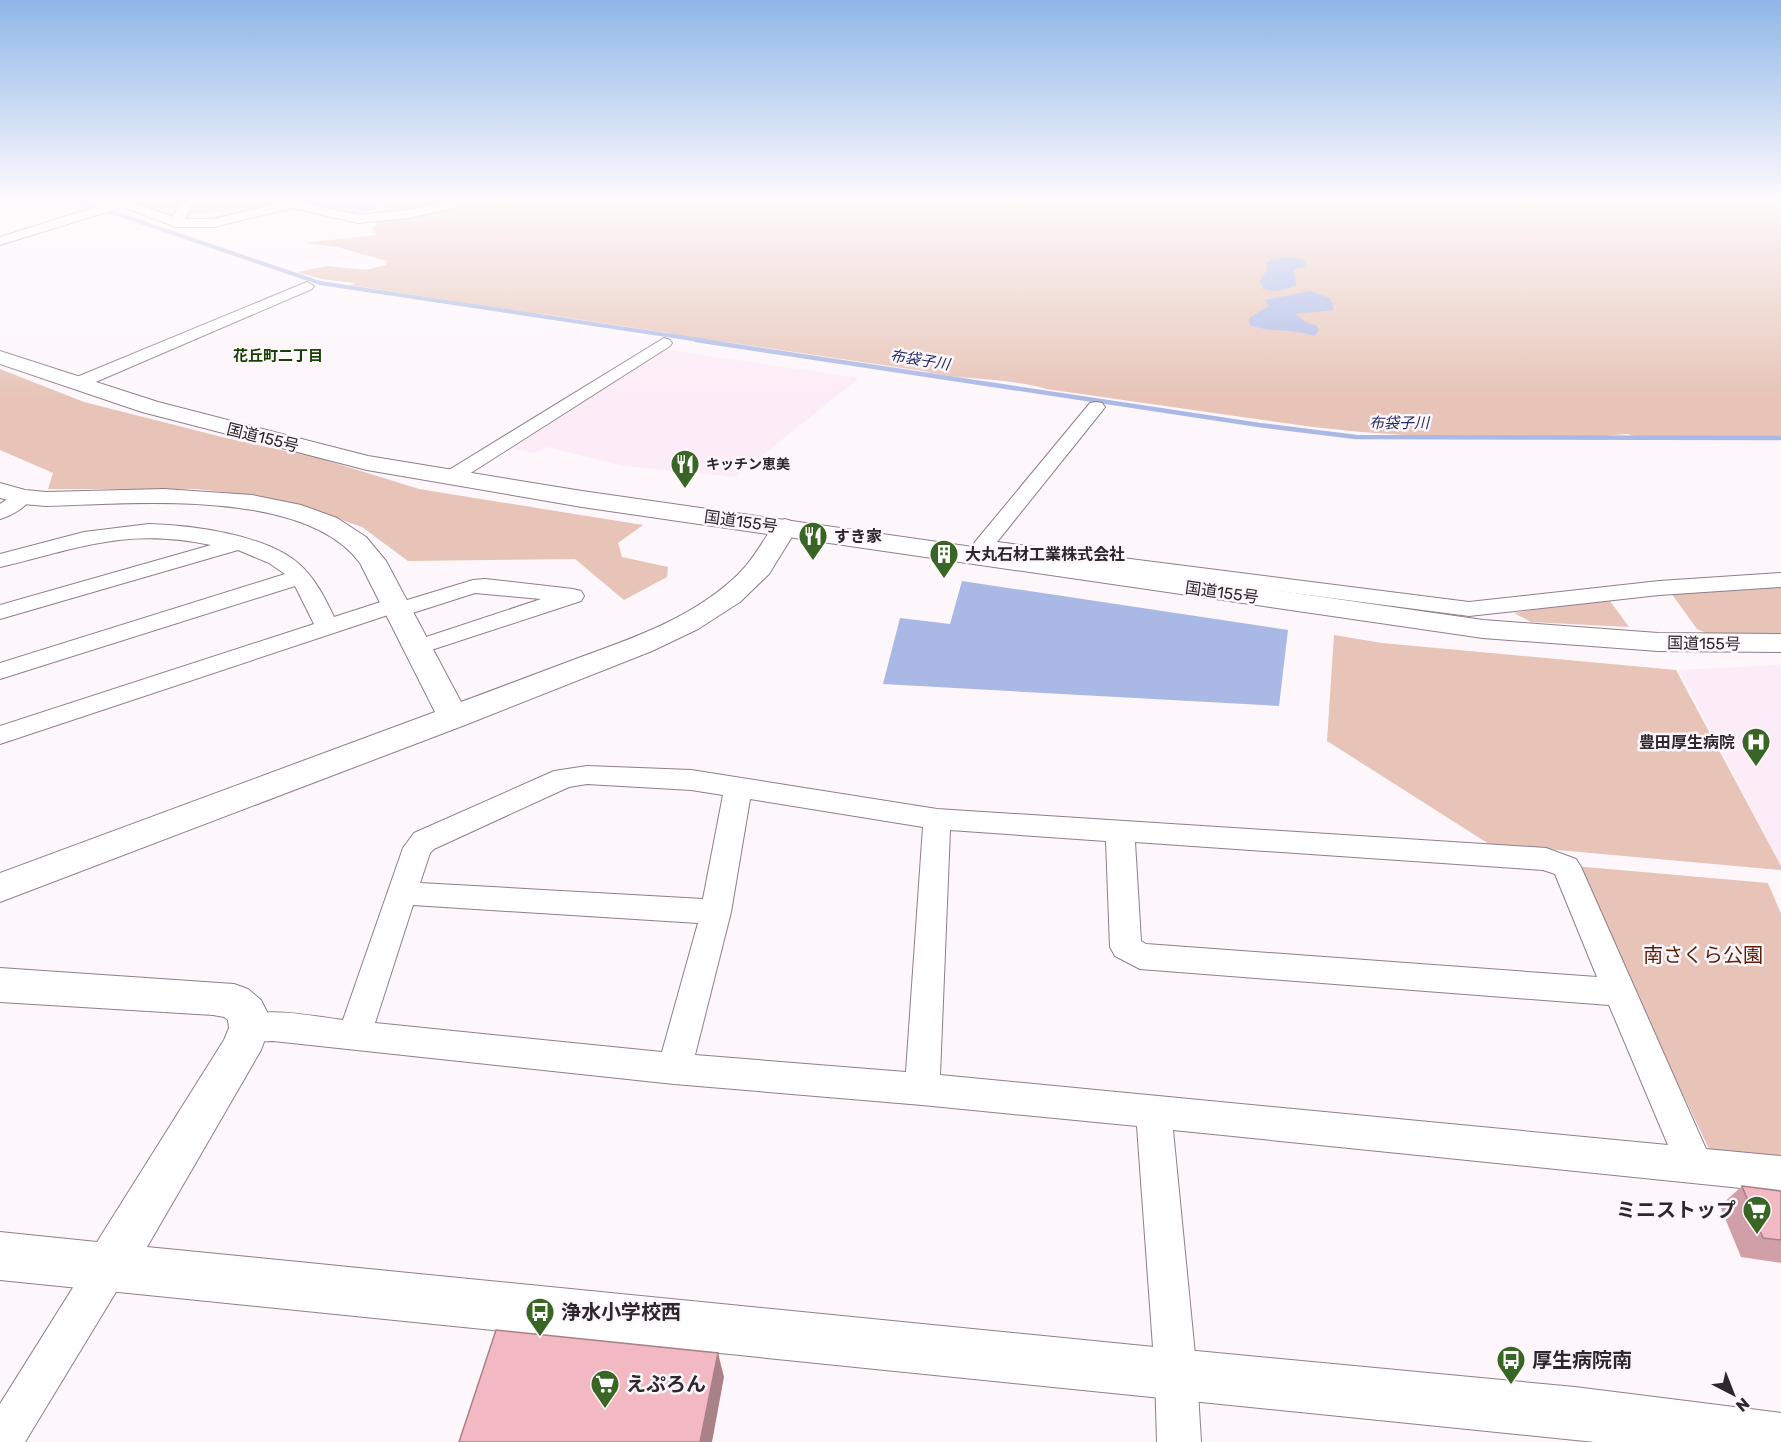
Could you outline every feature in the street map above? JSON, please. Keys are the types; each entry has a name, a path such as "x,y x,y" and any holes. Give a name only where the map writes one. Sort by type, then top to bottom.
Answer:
{"highway":[{"name":"国道155号","path":"0,357 150,407 367,463 582,499 979,551 1483,629 1658,642 1781,643"}],"street":[{"path":"78,383 307,286"},
{"path":"451,477 664,343"},
{"path":"979,551 1096,407"},
{"path":"0,513 12,493 194,497 259,503 321,522 357,543 374,565 454,718"},
{"path":"0,888 642,645 711,611 737,591 756,572 785,527"},
{"path":"0,561 98,535 139,531 171,531 239,543 250,546 290,567 311,591 327,627"},
{"path":"0,612 239,543"},
{"path":"979,551 1469,609 1659,588 1781,580"},
{"path":"0,670 299,577"},
{"path":"0,735 327,627 473,587 485,586 573,596 416,648"},
{"path":"354,1037 417,848 424,841 564,778 587,775 672,778 937,819 1554,861 1566,867 1695,1166"},
{"path":"674,1069 716,912 738,789"},
{"path":"922,1089 937,819"},
{"path":"1120,831 1126,947 1140,956 1619,992"},
{"path":"401,893 716,912"},
{"path":"0,985 234,1001 247,1012 249,1028 240,1050 1,1442"},
{"path":"249,1028 273,1027 674,1069 1153,1110 1781,1174"},
{"path":"1153,1110 1176,1375 1179,1442"},
{"path":"0,1256 1176,1375 1576,1427 1781,1440"}],"shaded area":[{"path":"670,350 859,378 735,477 624,466 547,447 533,453 508,447 659,352"},
{"name":"豊田厚生病院","path":"1781,665 1781,866 1679,670"}],"green space":[{"path":"385,265 1781,265 1781,437 1638,437 1627,434 1602,438 1419,436 1313,427 726,342 686,339 668,333 542,314 495,311 471,304 350,285 355,283 322,279 297,272 327,266 366,270"},
{"path":"0,369 84,402 222,437 322,459 419,489 643,525 618,543 622,557 668,567 667,577 624,600 575,559 408,561 362,527 304,507 248,495 197,489 48,489 53,473 0,450"},
{"path":"1781,586 1781,634 1713,636 1697,629 1671,593"},
{"path":"1610,601 1629,627 1531,622 1514,613 1577,602"},
{"path":"1334,635 1382,643 1676,670 1781,866 1781,870 1489,844 1327,741"},
{"name":"南さくら公園","path":"1574,866 1768,883 1781,914 1781,1157 1710,1151"}],"water":[{"path":"1267,265 1305,265 1294,271 1296,285 1272,291 1263,289 1260,280 1268,269"},
{"path":"1310,291 1330,298 1334,310 1295,314 1305,322 1317,326 1319,330 1314,336 1250,325 1249,318 1269,306 1265,300"},
{"path":"962,581 1288,630 1279,706 883,684 900,618 950,624"}],"building":[{"path":"1742,1186 1781,1191 1781,1240 1763,1238"},
{"name":"えぷろん","path":"496,1330 718,1353 700,1442 459,1442"}],"waterway":[{"name":"布袋子川","path":"268,265 320,283 706,341"},
{"name":"布袋子川","path":"696,340 1259,425 1356,437 1781,438"}],"place":[{"name":"キッチン恵美","path":"685,490"},
{"name":"すき家","path":"813,562"},
{"name":"大丸石材工業株式会社","path":"944,580"},
{"name":"豊田厚生病院","path":"1756,768"},
{"name":"ミニストップ","path":"1757,1236"},
{"name":"浄水小学校西","path":"540,1338"},
{"name":"厚生病院南","path":"1511,1386"},
{"name":"えぷろん","path":"605,1410"}],"district":[{"name":"花丘町二丁目","path":"278,356"}]}
